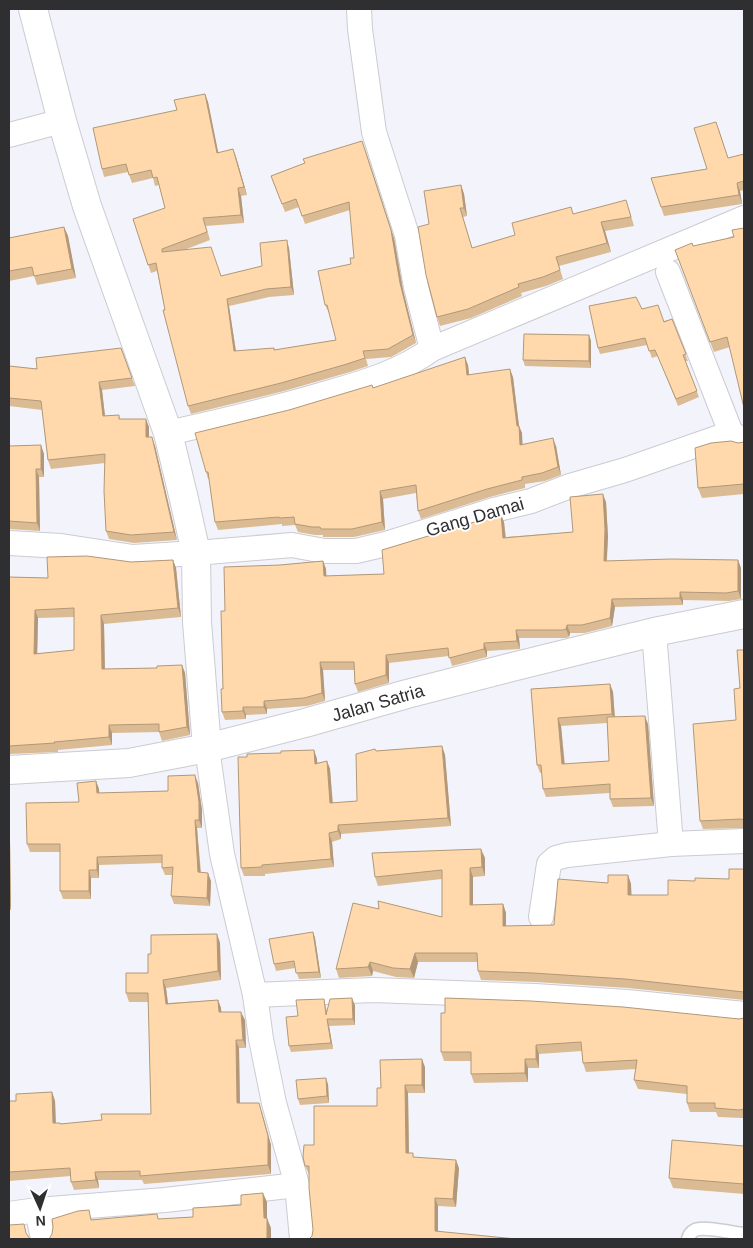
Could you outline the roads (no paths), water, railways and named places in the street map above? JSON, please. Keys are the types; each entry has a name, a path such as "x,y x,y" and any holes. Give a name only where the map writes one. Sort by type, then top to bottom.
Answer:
{"street":[{"path":"33,9 62,121 87,206 168,433 196,553 197,622 207,748 222,854 255,995 260,1039 274,1103 297,1185 302,1239"},
{"path":"359,9 374,132 407,235 416,287 432,349"},
{"path":"9,135 62,121"},
{"path":"168,433 291,404 361,383 418,360 432,349 744,218"},
{"path":"668,272 740,441"},
{"name":"Gang Damai","path":"9,543 61,546 133,557 292,545 324,552 356,551 386,544 494,510 531,501 570,486 625,470 740,441"},
{"name":"Jalan Satria","path":"9,770 129,763 207,748 502,669 654,632 744,614"},
{"path":"654,632 671,844"},
{"path":"541,917 549,864 556,858 567,855 671,844 744,841"},
{"path":"255,995 373,990 516,995 627,1002 744,1014"},
{"path":"9,1214 165,1200 297,1185"},
{"path":"37,1210 43,1239"}],"lane":[{"path":"688,1239 694,1230 702,1228 744,1234"}]}
